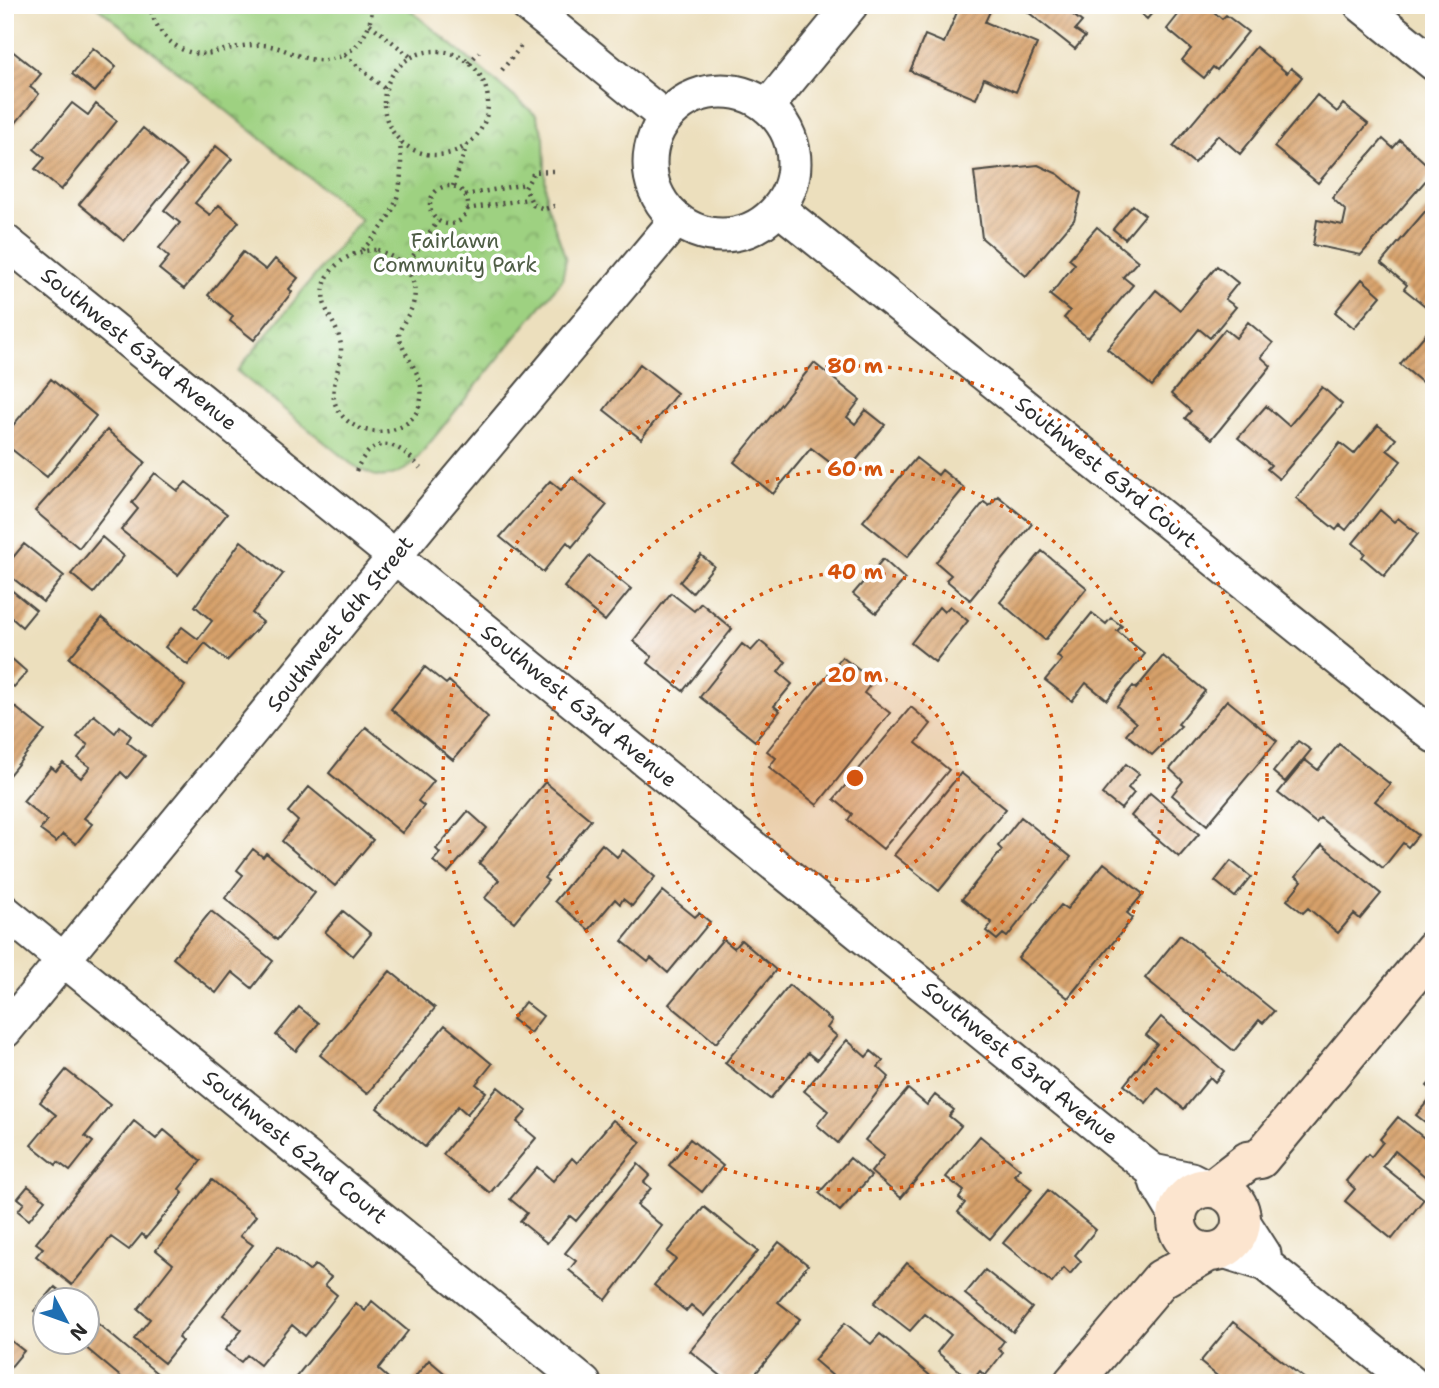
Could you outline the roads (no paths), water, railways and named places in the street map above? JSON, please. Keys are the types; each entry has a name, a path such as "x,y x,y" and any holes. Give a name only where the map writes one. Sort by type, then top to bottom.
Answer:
{"street":[{"path":"527,5 666,118"},
{"path":"767,107 850,5"},
{"path":"1361,5 1434,64"},
{"path":"716,91 735,92 767,107 790,138 793,157 793,175 778,208 748,230 730,234 693,229 677,219 659,198 650,171 656,134 666,118 680,104 716,91"},
{"name":"Southwest 63rd Court","path":"778,208 1434,736"},
{"name":"Southwest 6th Street","path":"5,1031 677,219"},
{"name":"Southwest 63rd Avenue","path":"5,241 1153,1171 1191,1180 1226,1201"},
{"name":"Southwest 62nd Court","path":"5,912 584,1383"},
{"path":"1073,1383 1161,1279 1233,1241 1226,1201 1248,1161 1260,1159 1434,949"},
{"name":"Southwest 63rd Avenue","path":"1153,1171 1157,1184 1177,1220"},
{"path":"1161,1279 1163,1260 1184,1200 1199,1189 1226,1201 1264,1254 1265,1264"},
{"path":"1177,1220 1180,1233 1191,1247 1265,1264 1412,1383"}],"park label":[{"name":"Fairlawn Community Park","path":"455,253"}]}
